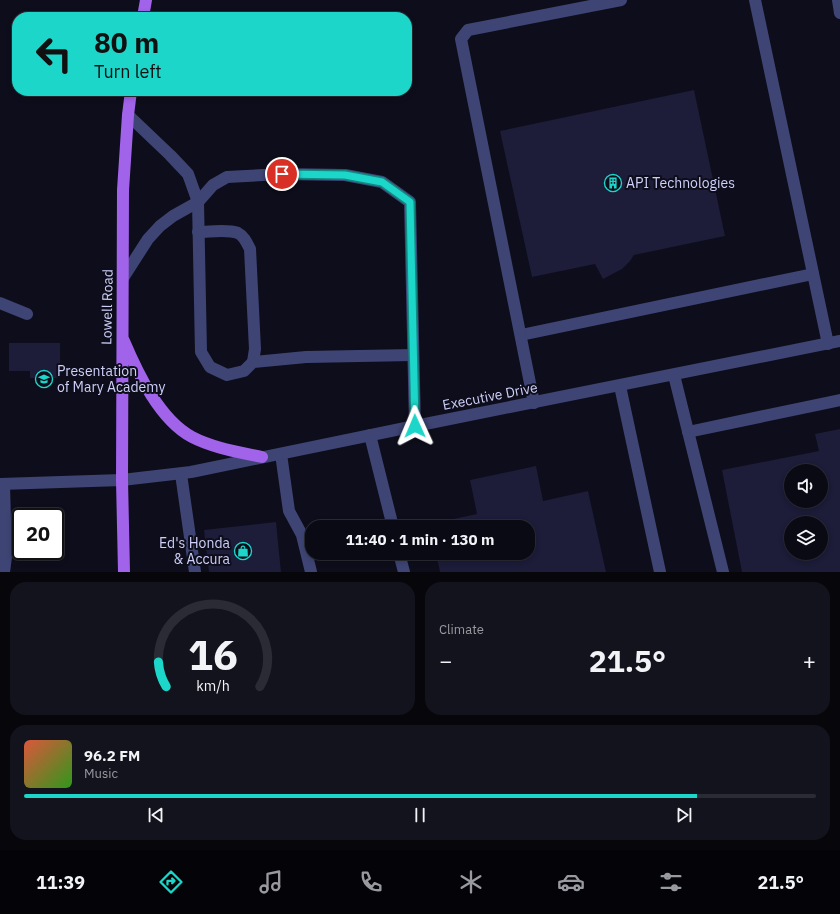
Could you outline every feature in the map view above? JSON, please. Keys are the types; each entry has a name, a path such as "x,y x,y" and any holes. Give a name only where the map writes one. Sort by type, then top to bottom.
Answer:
{"main road":[{"path":"144,12 146,0"},
{"name":"Lowell Road","path":"124,572 122,480 123,190 130,96"},
{"path":"122,337 138,373 152,396 178,428 192,437 211,445 262,457"}],"street":[{"path":"534,403 461,38 468,30 621,0"},
{"path":"755,0 814,274 834,343"},
{"path":"838,0 840,13"},
{"path":"128,115 188,174 198,202 198,232 201,352 210,367 227,375 244,371 253,362 255,348 250,249 245,240 238,234 229,232 198,232"},
{"path":"123,278 148,239 160,226 173,216 198,202 213,185 227,177 282,174 345,175 382,182 410,202 415,426"},
{"path":"521,335 814,274"},
{"path":"0,303 27,314"},
{"name":"Executive Drive","path":"2,484 122,480 181,474 834,343"},
{"path":"253,362 306,357 413,354"},
{"path":"674,375 723,572"},
{"path":"620,386 660,572"},
{"path":"688,432 840,400"},
{"path":"370,435 391,520"},
{"path":"281,454 289,512 302,535 311,572"},
{"path":"181,474 195,572"},
{"path":"2,484 6,557 4,572"},
{"path":"401,560 404,572"}],"building":[{"name":"API Technologies","path":"694,90 725,236 634,255 622,269 603,279 595,264 532,277 500,131"},
{"path":"9,343 60,343 60,378 30,378 30,371 9,371"},
{"path":"840,429 840,572 742,572 722,470 819,451 815,434"},
{"path":"536,466 543,501 588,491 606,572 440,572 437,560 535,560 535,520 449,520 477,514 470,480"},
{"name":"Ed's Honda & Accura","path":"276,522 281,572 209,572 204,530"}],"place":[{"name":"API Technologies","path":"613,183"},
{"name":"Presentation of Mary Academy","path":"44,379"},
{"name":"Ed's Honda & Accura","path":"243,551"}],"route":[{"path":"282,174 345,175 382,182 410,202 415,426"}]}
